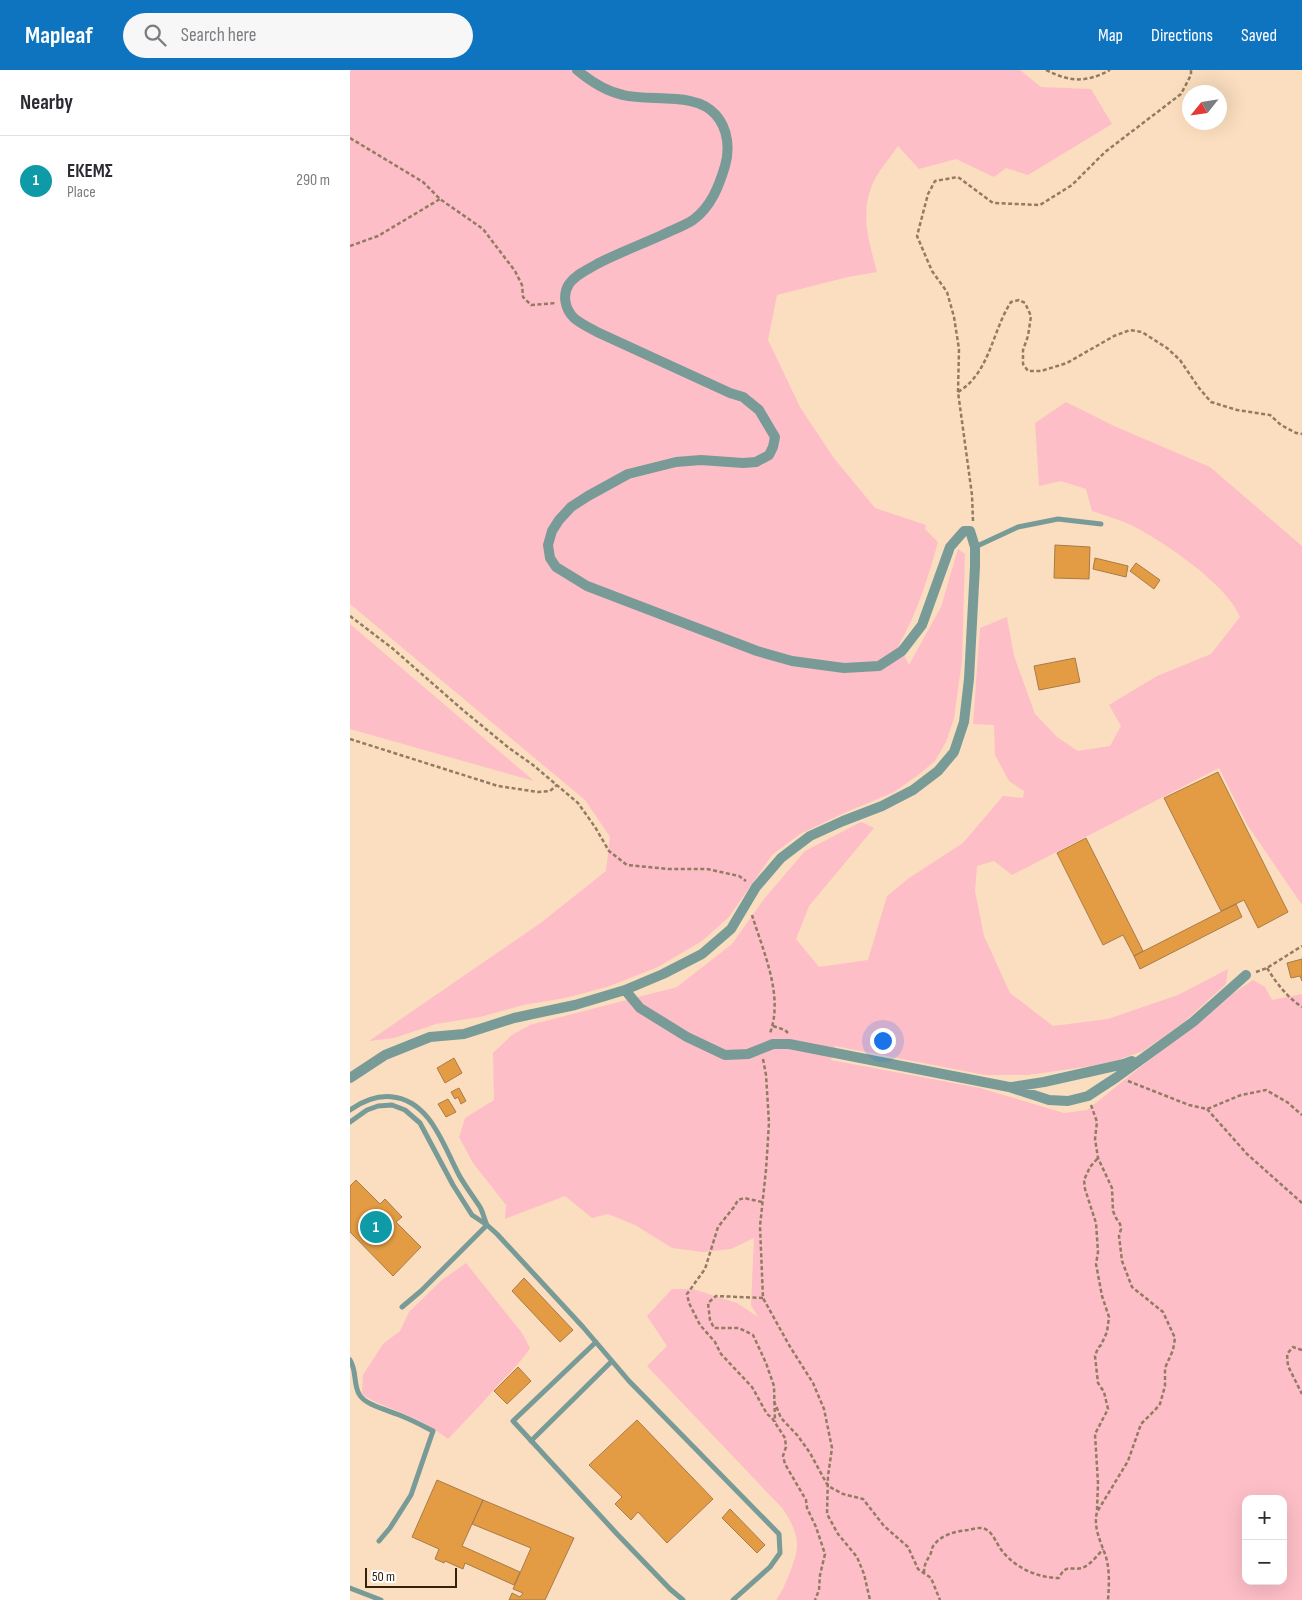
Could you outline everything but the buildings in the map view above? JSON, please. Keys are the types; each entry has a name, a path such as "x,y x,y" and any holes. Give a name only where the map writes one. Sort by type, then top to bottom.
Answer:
{"street":[{"path":"350,1078 385,1055 430,1037 464,1034 514,1018 575,1005 625,990 663,974 702,954 730,929 756,887 781,858 810,836 882,806 913,790 938,771 954,752 964,722 976,547 970,531 964,530 950,547 922,625 902,651 879,666 844,668 792,661 757,651 587,586 556,567 550,558 548,545 552,531 571,506 628,474 676,462 701,460 756,462 769,455 774,447 774,438 759,410 744,397 730,393 588,327 573,317 565,303 568,285 582,272 620,252 683,225 702,212 717,189 726,162 728,148 727,136 723,125 710,109 700,103 623,95 606,90 576,70"},
{"path":"625,990 640,1008 686,1037 725,1055 748,1054 773,1044 789,1044 1009,1087 1049,1100 1068,1101 1088,1096 1117,1077 1193,1022 1246,975"},
{"path":"1009,1087 1044,1082 1124,1064 1147,1054"}],"lane":[{"path":"976,547 1018,527 1050,521 1101,524"},
{"path":"350,1110 368,1099 393,1096 402,1098 427,1117 466,1189 481,1208 487,1225"},
{"path":"350,1122 367,1110 378,1106 392,1105 405,1110 420,1123 453,1186 472,1215 497,1234 535,1273 629,1381 751,1503 779,1534 780,1553 770,1568 733,1600"},
{"path":"420,1123 427,1117"},
{"path":"402,1307 421,1291 487,1225"},
{"path":"596,1342 513,1420 530,1441 618,1535 683,1600"},
{"path":"350,1360 355,1374 355,1387 360,1397 369,1404 404,1417 433,1431 411,1495 390,1528 379,1541"},
{"path":"530,1441 612,1361"},
{"path":"350,1588 381,1600"}],"path":[{"path":"1046,70 1072,80 1096,77 1110,70"},
{"path":"970,531 973,519 972,495 958,392 959,349 954,317 946,292 932,271 916,236 928,194 935,182 958,177 993,203 1040,204 1072,185 1105,152 1182,94 1192,70"},
{"path":"350,138 423,182 440,199 483,229 515,271 522,285 523,297 531,305 547,302 565,303"},
{"path":"350,246 378,236 440,199"},
{"path":"958,392 968,386 979,371 989,352 1004,312 1011,302 1019,300 1025,304 1031,316 1028,336 1023,350 1023,364 1028,371 1041,371 1067,363 1114,336 1130,330 1142,332 1167,348 1180,360 1211,402 1237,410 1270,416 1281,425 1302,434"},
{"path":"350,616 392,648 479,723 534,765 578,803 609,851 627,865 669,869 707,869 740,876 756,887"},
{"path":"350,739 498,786 538,792 550,791 557,786"},
{"path":"745,906 752,913 763,946 775,996 775,1018 771,1032 761,1049 766,1075 769,1123 760,1226 764,1298 789,1345 813,1383 824,1409 832,1448 828,1486 828,1514 838,1534 858,1557 870,1600"},
{"path":"1246,975 1267,968 1302,946"},
{"path":"1267,968 1290,999 1302,1008"},
{"path":"1117,1077 1189,1105 1207,1109 1241,1095 1266,1090 1287,1102 1302,1115"},
{"path":"1088,1096 1096,1122 1095,1139 1098,1158 1112,1188 1114,1211 1121,1229 1119,1236 1122,1261 1132,1287 1137,1293 1163,1312 1175,1338 1173,1350 1165,1368 1165,1386 1160,1404 1141,1424 1128,1461 1097,1512"},
{"path":"1207,1109 1247,1154 1302,1203"},
{"path":"1098,1158 1090,1167 1084,1180 1096,1223 1098,1252 1096,1264 1102,1296 1109,1317 1107,1332 1095,1356 1098,1383 1104,1392 1108,1409 1095,1434 1098,1483 1096,1517 1098,1536 1108,1570 1108,1600"},
{"path":"762,1202 744,1198 738,1200 718,1227 705,1269 687,1294 689,1303 700,1325 715,1342 721,1354 752,1387 767,1414 785,1438 786,1447 783,1456 785,1464 806,1500 807,1508 824,1549 819,1590 815,1600"},
{"path":"764,1298 716,1296 708,1303 710,1320 714,1328 739,1328 753,1335 774,1386 775,1423"},
{"path":"1302,1350 1293,1347 1286,1354 1288,1366 1302,1394"},
{"path":"774,1401 781,1418 798,1436 810,1453 828,1486 843,1494 863,1499 884,1526 908,1548 918,1569 931,1578 940,1600"},
{"path":"924,1573 924,1562 931,1553 932,1547 944,1536 960,1531 982,1528 988,1530 1000,1549 1017,1566 1050,1578 1059,1578 1062,1572 1069,1567 1083,1568 1103,1549"}],"shaded area":[{"path":"350,70 1020,70 1041,87 1091,89 1112,124 1028,175 1006,168 994,177 956,159 919,169 898,146 874,180 868,196 867,229 877,272 848,277 777,295 768,340 800,407 833,457 875,508 926,525 925,529 938,542 922,595 899,645 909,665 941,607 958,549 965,554 962,661 954,718 946,742 935,761 894,792 800,834 772,855 729,917 702,941 658,967 607,987 565,998 523,1005 480,1017 436,1024 394,1038 369,1041 542,922 606,871 610,837 585,800 350,604"},
{"path":"1066,402 1114,426 1210,467 1302,546 1302,905 1248,826 1219,768 1012,875 994,861 977,866 975,891 984,936 1010,993 1053,1026 1108,1019 1178,995 1228,969 1226,984 1183,1023 1143,1051 1118,1060 1028,1075 985,1075 835,1046 831,1060 980,1088 1064,1113 1087,1110 1229,996 1253,980 1265,987 1272,1000 1302,994 1302,1600 776,1600 789,1574 797,1550 793,1526 783,1509 647,1366 667,1346 647,1316 672,1289 693,1289 737,1303 758,1317 751,1305 754,1238 731,1249 703,1252 672,1248 635,1225 608,1214 592,1218 565,1196 505,1219 506,1205 473,1163 459,1137 465,1118 494,1100 493,1053 512,1035 530,1025 677,987 732,944 764,899 805,851 861,822 874,828 809,906 796,939 819,967 868,960 887,896 909,878 963,843 1003,796 1023,798 1024,791 1009,781 995,755 994,725 973,724 980,628 1007,617 1014,656 1035,714 1057,737 1078,751 1110,746 1121,726 1109,705 1157,676 1211,654 1240,617 1223,592 1194,566 1148,534 1119,520 1092,511 1086,489 1061,481 1039,486 1035,423"},
{"path":"350,624 534,781 350,729"},
{"path":"466,1263 522,1333 530,1348 516,1366 448,1439 420,1421 362,1394 363,1375 383,1344 400,1331 409,1312 442,1280"}],"place":[{"name":"ΕΚΕΜΣ","path":"376,1227"}]}
